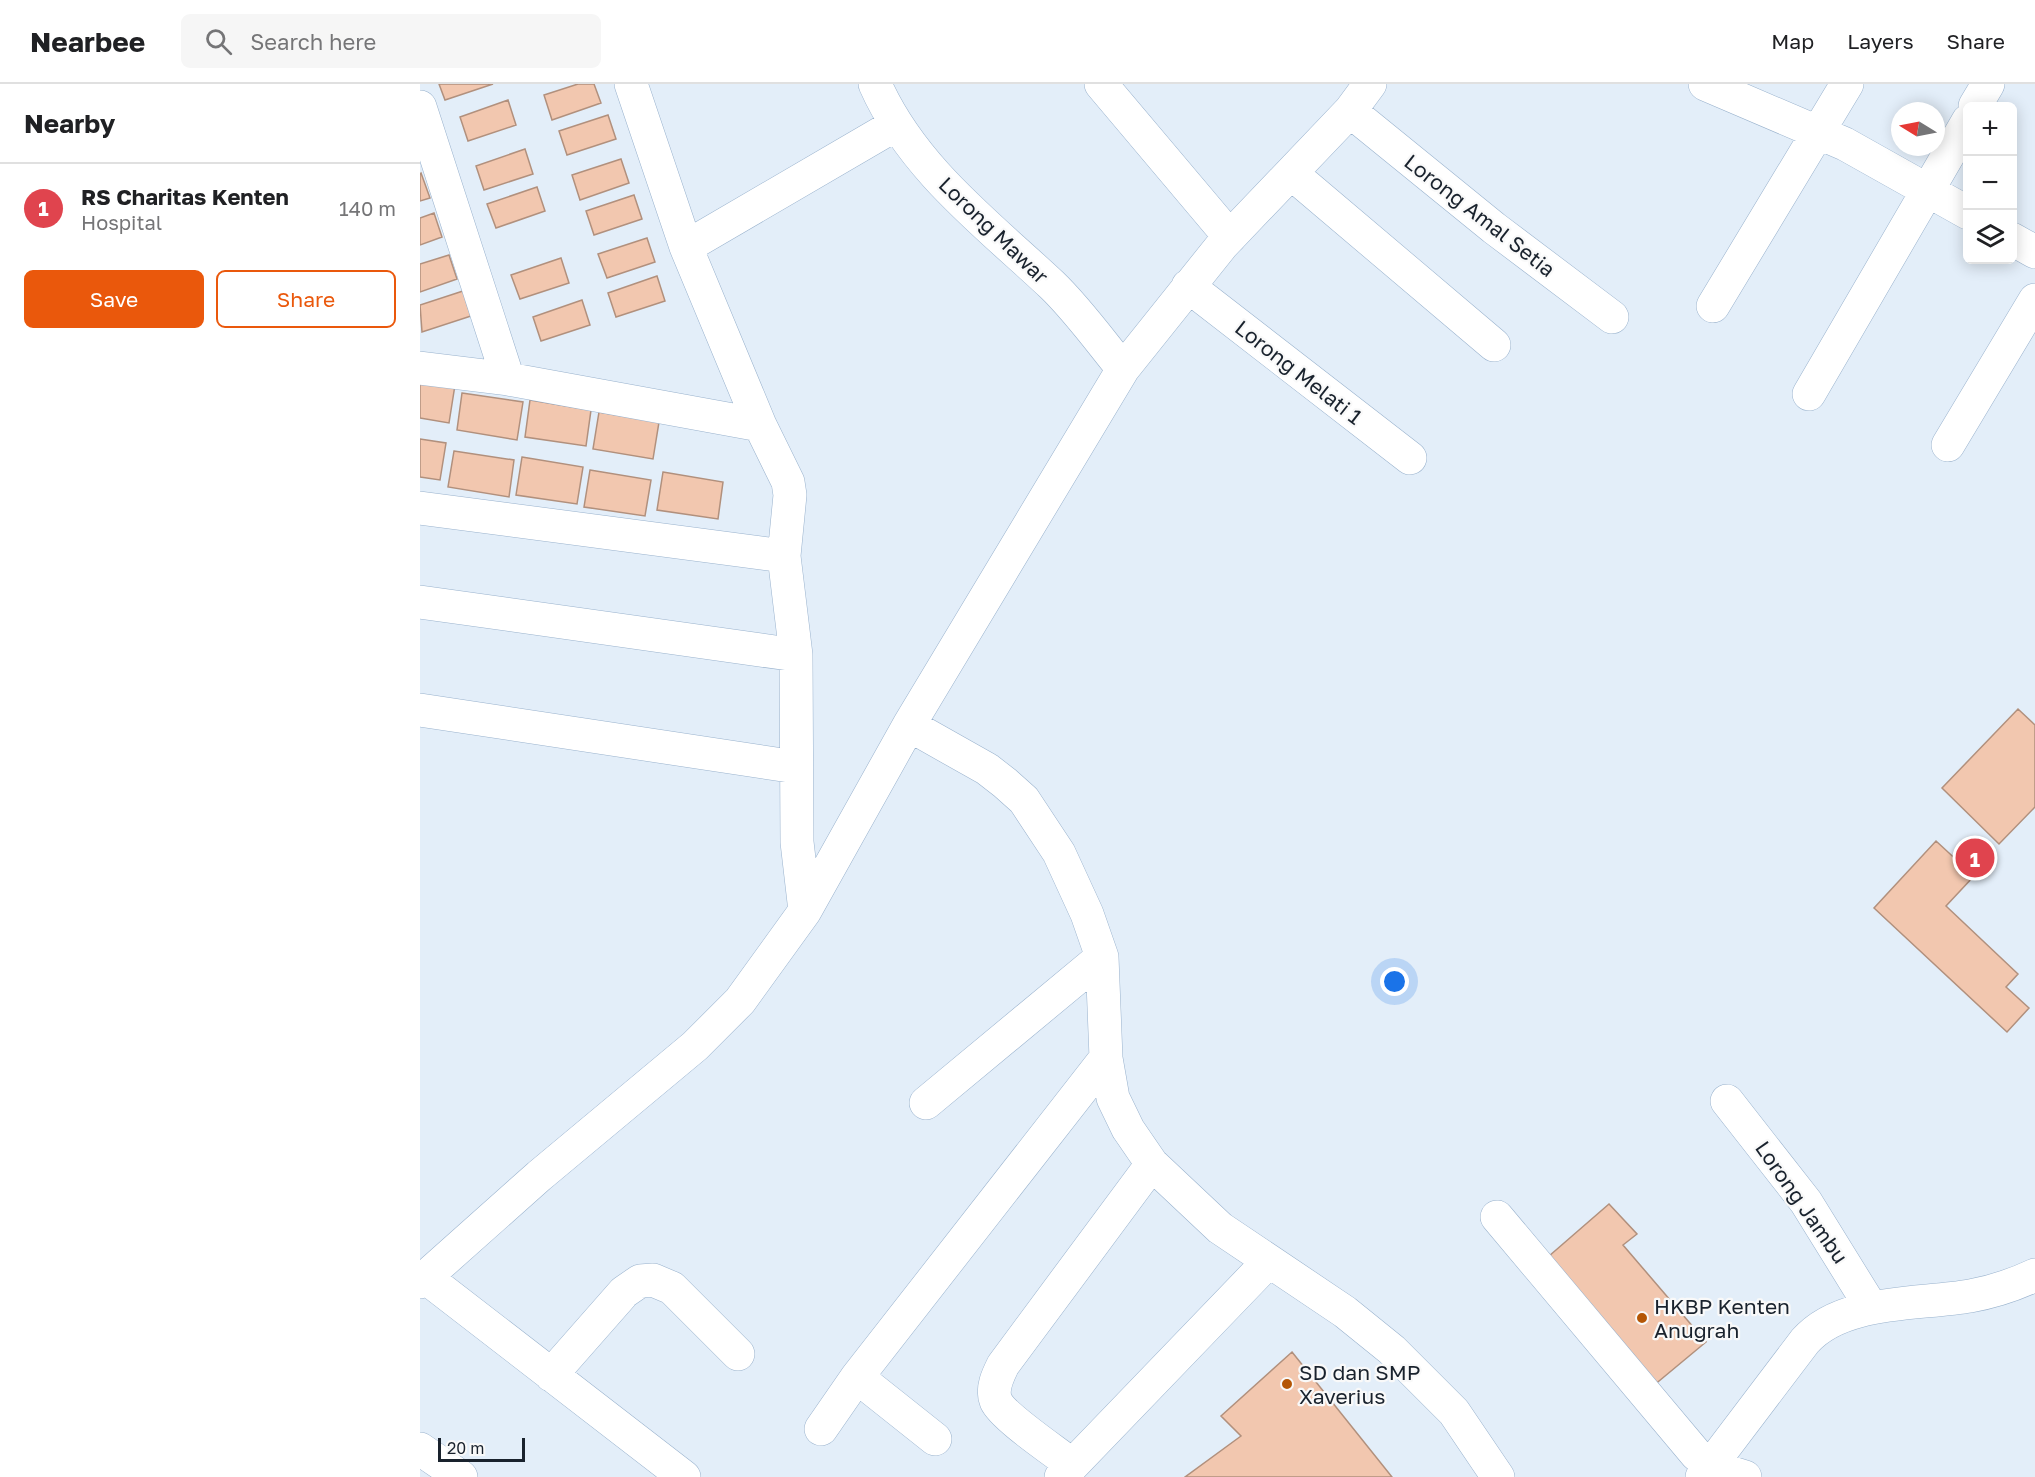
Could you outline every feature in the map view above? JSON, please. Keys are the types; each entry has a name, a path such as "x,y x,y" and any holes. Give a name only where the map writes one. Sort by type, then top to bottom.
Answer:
{"street":[{"path":"631,84 686,247 789,489 784,556 796,656 798,858 805,911"},
{"name":"Lorong Mawar","path":"875,84 895,125 956,197 1060,294 1123,369"},
{"path":"1101,84 1230,237"},
{"path":"1705,84 1845,144 1963,210"},
{"path":"1713,306 1847,84"},
{"path":"1978,102 1988,84"},
{"path":"684,1477 422,1280 539,1176 716,1026 768,965 805,911 909,725 1123,369 1230,237 1363,92"},
{"name":"Lorong Amal Setia","path":"1363,92 1494,228 1612,317"},
{"path":"420,107 508,379"},
{"path":"686,247 895,125"},
{"path":"1809,394 1963,130"},
{"path":"1291,173 1494,345"},
{"path":"2017,241 2035,252"},
{"name":"Lorong Melati 1","path":"1188,286 1410,458"},
{"path":"1948,445 2035,300"},
{"path":"420,368 508,379 760,425"},
{"path":"420,508 784,556"},
{"path":"420,602 796,656"},
{"path":"420,710 796,766"},
{"path":"909,725 987,769 1024,800 1043,825 1074,882 1102,957 1106,1058 1113,1098 1152,1164 1220,1227 1268,1262 1345,1312 1430,1385 1472,1435 1498,1477"},
{"path":"926,1103 1102,957"},
{"path":"821,1429 857,1377 1106,1058"},
{"name":"Lorong Jambu","path":"1727,1101 1806,1202 1871,1307"},
{"path":"1152,1164 1003,1365 996,1382 996,1400 1005,1413 1066,1471 1268,1262"},
{"path":"1497,1217 1696,1454 1706,1472"},
{"path":"1706,1472 1813,1332 1830,1322 1871,1307 1970,1296 2018,1283 2035,1275"},
{"path":"551,1375 624,1292 640,1281 653,1280 672,1288 738,1354"},
{"path":"857,1377 935,1439"},
{"path":"420,1449 460,1477"},
{"path":"1706,1472 1745,1477"}],"building":[{"path":"439,84 493,84 445,100"},
{"path":"578,84 594,84 601,103 552,120 544,95"},
{"path":"508,100 516,125 468,141 460,117"},
{"path":"608,115 616,139 567,155 559,131"},
{"path":"525,149 533,174 484,190 476,166"},
{"path":"621,159 629,183 580,200 572,175"},
{"path":"420,174 430,198 420,201"},
{"path":"537,187 545,211 496,228 487,204"},
{"path":"634,195 642,219 594,235 586,211"},
{"path":"434,213 442,237 420,245 420,218"},
{"path":"647,238 655,262 607,278 598,254"},
{"path":"449,255 457,279 420,292 420,264"},
{"path":"561,258 569,283 520,299 511,275"},
{"path":"657,276 665,301 616,317 608,293"},
{"path":"463,291 471,316 422,332 420,305"},
{"path":"582,300 590,325 541,341 533,317"},
{"path":"420,380 455,385 449,423 420,418"},
{"path":"462,393 523,402 517,440 457,430"},
{"path":"530,400 591,410 586,446 525,437"},
{"path":"599,412 659,422 653,459 593,449"},
{"path":"420,439 446,443 440,480 420,477"},
{"path":"454,451 514,460 509,497 448,487"},
{"path":"522,457 583,467 577,504 516,495"},
{"path":"590,470 651,480 645,516 584,507"},
{"path":"663,472 723,482 718,519 657,510"},
{"path":"2018,709 2035,725 2035,807 1999,844 1942,788"},
{"path":"1936,841 1974,876 1946,906 2018,974 2006,987 2029,1008 2007,1032 1874,908"},
{"name":"HKBP Kenten Anugrah","path":"1609,1204 1637,1234 1623,1245 1706,1342 1653,1386 1541,1263"},
{"name":"SD dan SMP Xaverius","path":"1292,1352 1392,1477 1185,1477 1241,1436 1221,1416"}],"place":[{"name":"RS Charitas Kenten","path":"1975,858"},
{"name":"HKBP Kenten Anugrah","path":"1642,1318"},
{"name":"SD dan SMP Xaverius","path":"1287,1384"}]}
